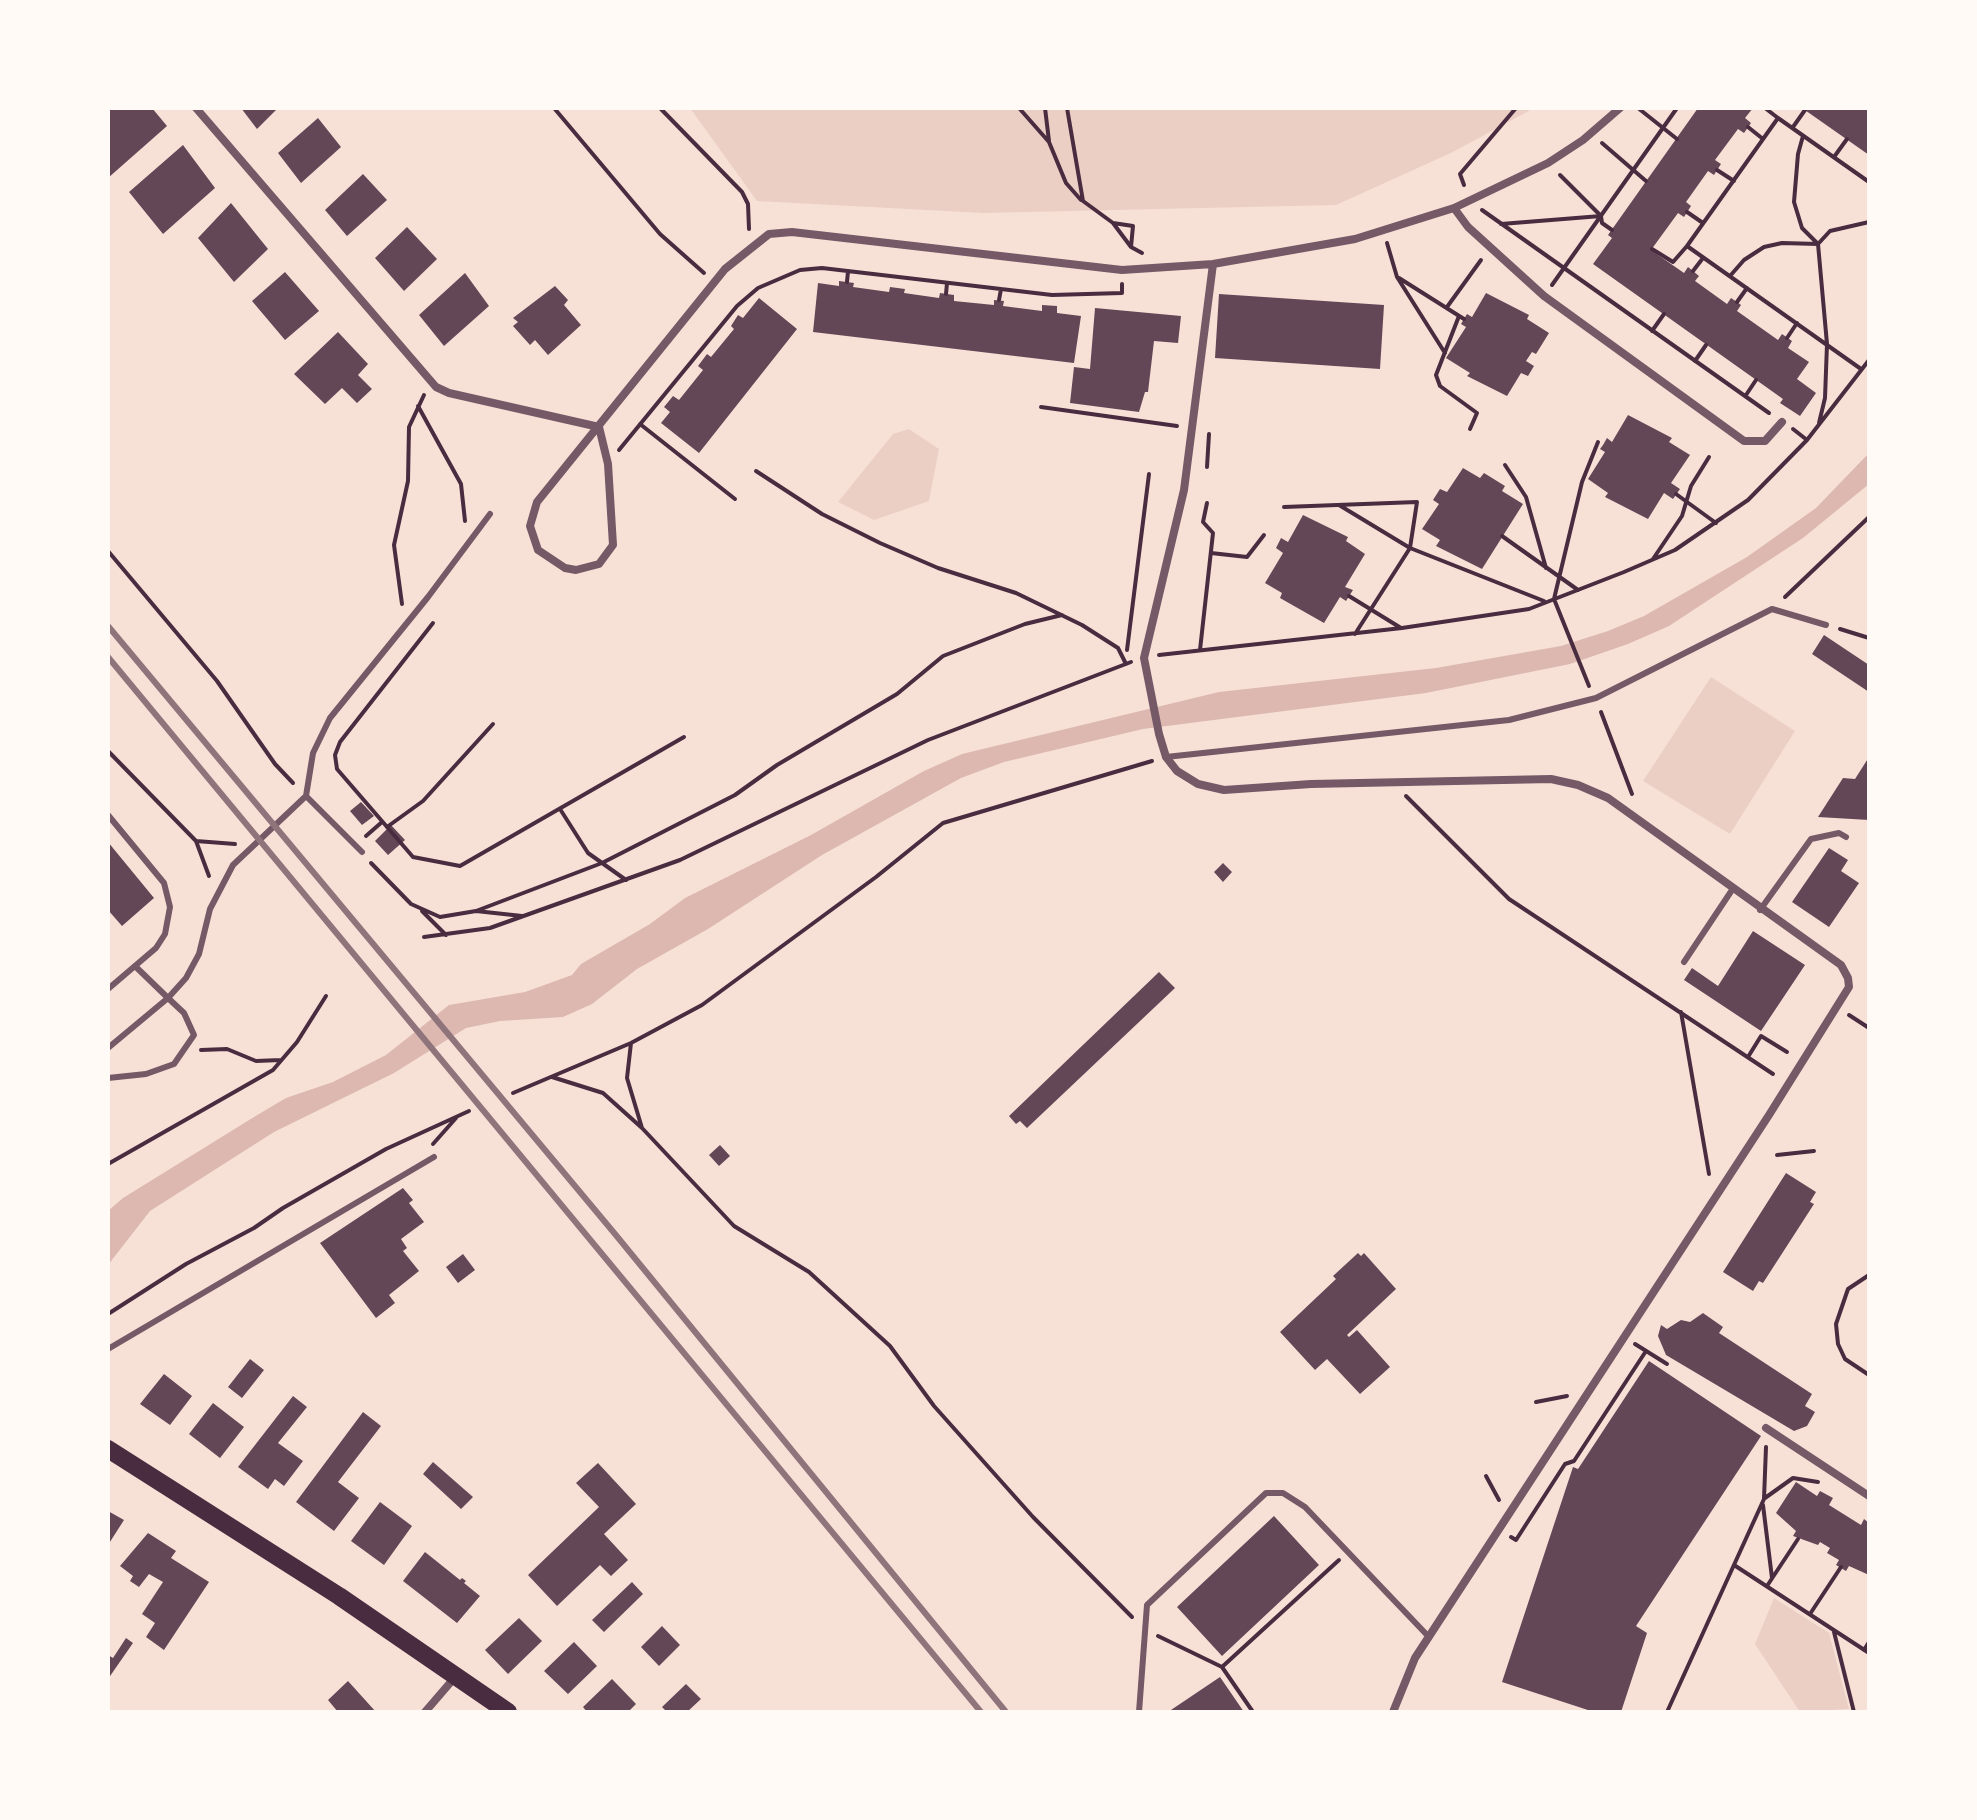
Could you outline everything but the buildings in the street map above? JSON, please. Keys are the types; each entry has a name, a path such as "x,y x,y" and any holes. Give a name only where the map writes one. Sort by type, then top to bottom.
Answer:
{"main road":[{"path":"108,1449 457,1675 508,1712"}],"street":[{"path":"196,108 431,382 449,393 599,427"},
{"path":"599,427 608,464 613,545 608,556 589,569 565,568 538,550 530,526 532,513 553,482 714,283 758,240 769,234 792,232 1122,270 1213,264 1319,246 1454,208 1548,163 1593,132 1620,108"},
{"path":"1454,208 1489,248 1544,296 1744,441 1765,441 1782,422"},
{"path":"1213,264 1184,490 1144,658 1166,757 1177,771 1198,784 1224,790 1311,784 1551,779 1608,798 1732,890 1841,965 1848,978 1849,987 1837,1007 1428,1636 1403,1681 1393,1712"},
{"path":"1766,1428 1869,1496"},
{"path":"425,1712 457,1675"}],"lane":[{"path":"108,1048 168,998 186,978 199,954 215,896 233,865 306,796 313,753 330,718 490,514"},
{"path":"1166,757 1509,720 1596,698 1772,609 1826,625"},
{"path":"306,796 362,852"},
{"path":"108,815 164,883 170,907 165,934 136,967 108,989"},
{"path":"1760,910 1811,839 1831,833 1846,837"},
{"path":"1684,962 1732,890"},
{"path":"108,1078 146,1074 174,1064 186,1051 194,1035 184,1013 136,967"},
{"path":"108,1349 434,1157"},
{"path":"1139,1712 1147,1605 1266,1493 1283,1493 1292,1498 1428,1636"}],"path":[{"path":"554,108 660,234 714,283"},
{"path":"660,108 742,192 748,204 749,229 758,240"},
{"path":"1019,108 1049,142"},
{"path":"1045,108 1049,142 1066,183 1083,201 1113,223 1131,247 1168,268"},
{"path":"1067,108 1083,201"},
{"path":"1469,200 1460,174 1516,108"},
{"path":"1638,108 1677,139"},
{"path":"1544,296 1677,108"},
{"path":"1765,108 1869,182"},
{"path":"1793,127 1805,110"},
{"path":"1652,249 1673,262 1778,118"},
{"path":"1748,127 1763,139"},
{"path":"1593,132 1646,181"},
{"path":"1803,136 1798,154 1794,202 1802,228 1818,244 1827,344 1825,398 1819,425"},
{"path":"1834,157 1847,139"},
{"path":"1548,163 1612,230"},
{"path":"1717,170 1734,181"},
{"path":"1687,212 1703,223"},
{"path":"1601,216 1501,224 1807,440"},
{"path":"1730,276 1744,260 1764,247 1782,243 1818,244 1830,231 1869,222"},
{"path":"1113,223 1133,226 1131,247"},
{"path":"1447,307 1506,227"},
{"path":"1384,230 1397,277 1445,353"},
{"path":"1687,246 1862,369"},
{"path":"1693,271 1703,258"},
{"path":"608,464 728,316 758,288 776,279 822,268 1052,295 1122,293 1122,270"},
{"path":"847,282 848,271"},
{"path":"898,288 899,277"},
{"path":"1397,277 1461,317 1436,375 1440,386 1477,413 1470,429"},
{"path":"946,294 947,283"},
{"path":"1737,302 1747,288"},
{"path":"999,300 1001,289"},
{"path":"1050,306 1052,295"},
{"path":"1652,331 1664,314"},
{"path":"728,316 734,320"},
{"path":"1787,338 1797,323"},
{"path":"1695,361 1706,345"},
{"path":"696,355 702,361"},
{"path":"424,937 490,928 626,880 755,826 928,740 1144,658 1355,634 1529,609 1651,561 1717,523 1748,500 1807,440 1869,360"},
{"path":"1746,396 1756,380"},
{"path":"401,631 402,604 394,545 408,481 409,427 431,382"},
{"path":"662,396 669,402"},
{"path":"418,406 461,484 466,509 462,552"},
{"path":"1041,407 1192,428"},
{"path":"640,424 735,499"},
{"path":"1207,467 1210,424"},
{"path":"1598,442 1582,482 1554,599 1561,623 1596,698 1642,823"},
{"path":"1651,561 1682,516 1686,501 1709,457"},
{"path":"1505,465 1526,497 1546,568"},
{"path":"756,471 822,514 880,543 938,568 1016,593 1062,615 1118,648 1126,664"},
{"path":"1126,664 1149,474"},
{"path":"1676,494 1717,523"},
{"path":"1284,507 1417,502 1410,548 1370,606 1355,634"},
{"path":"1200,650 1213,533 1203,522 1207,503"},
{"path":"1339,504 1410,548 1546,602"},
{"path":"1772,609 1869,517"},
{"path":"1211,553 1247,557 1264,535"},
{"path":"1502,536 1578,590"},
{"path":"108,551 217,681 275,764 306,796"},
{"path":"1349,596 1402,628"},
{"path":"362,852 411,904 440,917 476,911 602,863 735,795 777,765 919,679 943,656 1012,628 1062,615"},
{"path":"433,623 340,742 335,755 337,769 413,857 460,866 684,737"},
{"path":"1826,625 1869,638"},
{"path":"387,827 423,801 493,724"},
{"path":"108,751 196,841 215,896"},
{"path":"513,1093 631,1043 702,1005 876,877 943,823 1166,757"},
{"path":"1393,784 1509,899 1773,1074"},
{"path":"560,809 588,853 626,880"},
{"path":"355,846 382,822"},
{"path":"196,841 251,845"},
{"path":"419,907 446,935"},
{"path":"476,911 526,916"},
{"path":"108,1164 257,1083 284,1060 326,996"},
{"path":"1837,1007 1869,1028"},
{"path":"1681,1012 1709,1174"},
{"path":"1748,1057 1761,1036 1787,1052"},
{"path":"631,1043 627,1078 642,1128"},
{"path":"186,1051 227,1049 256,1061 284,1060"},
{"path":"552,1077 603,1093 642,1128 734,1226 809,1272 890,1346 934,1406 1033,1517 1134,1618"},
{"path":"108,1314 186,1264 254,1228 386,1149 469,1111"},
{"path":"434,1157 430,1148 457,1116"},
{"path":"1777,1155 1814,1151"},
{"path":"1869,1275 1848,1289 1836,1324 1838,1344 1845,1359 1869,1375"},
{"path":"1624,1337 1667,1364"},
{"path":"1498,1529 1516,1540 1565,1464 1574,1461 1646,1351"},
{"path":"1536,1402 1567,1396"},
{"path":"1766,1428 1763,1500 1772,1578"},
{"path":"1486,1476 1499,1500"},
{"path":"1667,1712 1763,1500 1793,1478 1822,1482 1839,1476"},
{"path":"1767,1586 1798,1539"},
{"path":"1222,1667 1348,1552"},
{"path":"1734,1565 1866,1652 1869,1642"},
{"path":"1810,1614 1841,1567"},
{"path":"1833,1630 1854,1712"},
{"path":"1171,1644 1222,1667 1253,1712"}],"shaded area":[{"path":"690,108 1534,108 1453,152 1336,205 983,213 757,201"},
{"path":"909,429 939,449 929,501 874,520 838,502 893,434"},
{"path":"1869,453 1869,484 1803,538 1669,626 1628,644 1570,664 1426,693 1143,729 1004,762 961,778 822,855 708,929 637,969 592,1004 563,1017 500,1021 466,1028 394,1073 274,1132 150,1211 108,1265 108,1211 123,1198 254,1117 286,1098 333,1082 386,1055 449,1005 525,992 572,975 581,964 650,924 685,898 811,835 924,771 962,754 1219,692 1436,668 1561,646 1608,631 1644,616 1747,557 1816,508"},
{"path":"1711,677 1795,731 1730,834 1643,781"},
{"path":"1774,1598 1829,1633 1849,1709 1800,1712 1755,1644"}],"railway":[{"path":"108,626 615,1234 1006,1712"},
{"path":"108,657 981,1712"}]}
